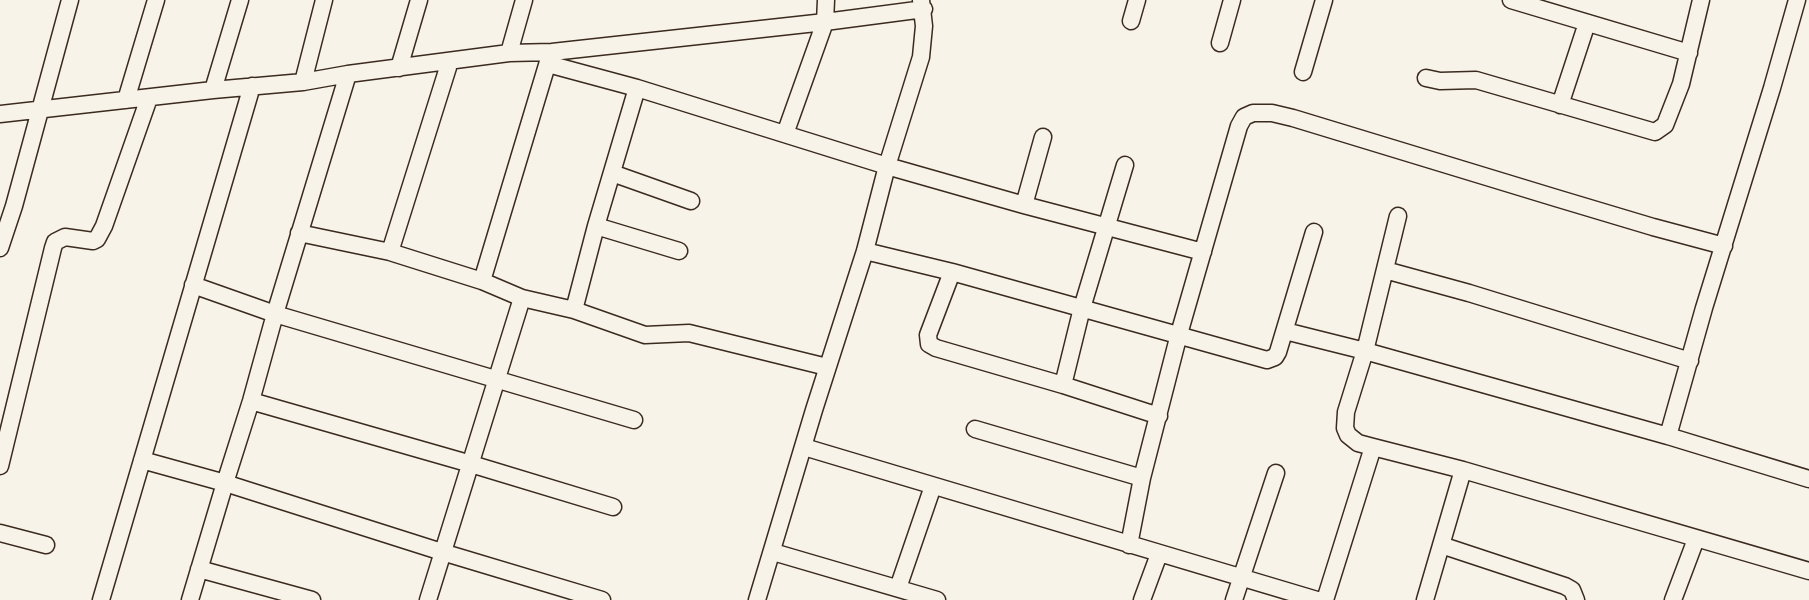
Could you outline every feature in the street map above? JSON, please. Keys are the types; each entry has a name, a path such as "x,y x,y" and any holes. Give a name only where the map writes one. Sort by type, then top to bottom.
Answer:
{"street":[{"path":"0,248 14,206 70,0"},
{"path":"126,100 156,0"},
{"path":"213,90 240,0"},
{"path":"303,82 324,0"},
{"path":"399,68 419,0"},
{"path":"509,53 524,0"},
{"path":"786,134 826,22 826,0"},
{"path":"1131,21 1136,0"},
{"path":"1220,43 1232,0"},
{"path":"1303,72 1324,0"},
{"path":"1511,0 1588,24 1689,52"},
{"path":"1426,78 1440,81 1476,80 1655,132 1661,129 1668,118 1681,84 1701,0"},
{"path":"1668,436 1704,308 1772,88 1797,0"},
{"path":"550,58 826,22 922,4 923,42 921,57 887,166 865,251 827,367 773,552 757,600"},
{"path":"1560,105 1588,24"},
{"path":"0,114 213,90 303,82 348,74 509,53 550,58 637,88 887,166 1024,205 1203,252"},
{"path":"482,281 550,58"},
{"path":"390,252 450,61"},
{"path":"190,600 348,74"},
{"path":"101,600 252,86"},
{"path":"574,310 596,226 637,88"},
{"path":"0,466 55,242 65,237 93,241 97,239 104,226 149,98"},
{"path":"1129,545 1142,478 1179,334 1239,126 1244,117 1253,113 1272,112 1578,205 1724,246"},
{"path":"1024,205 1043,137"},
{"path":"1063,385 1082,308 1105,226 1125,165"},
{"path":"612,173 691,201"},
{"path":"1398,216 1365,350 1346,412 1345,428 1348,435 1358,443 1463,470 1809,571"},
{"path":"596,226 680,251"},
{"path":"865,251 952,272 1179,334 1267,360 1275,358 1278,352 1314,232"},
{"path":"299,233 390,252 482,281 522,298 574,310 645,335 659,335 673,332 695,334 827,367"},
{"path":"1385,270 1469,293 1690,361"},
{"path":"952,272 928,334 929,344 936,348 1063,385 1159,416"},
{"path":"193,285 275,314 634,420"},
{"path":"428,600 522,298"},
{"path":"1285,330 1365,350 1668,436 1809,479"},
{"path":"251,401 471,464 613,507"},
{"path":"975,429 1142,478"},
{"path":"804,447 1317,600"},
{"path":"1325,600 1373,447"},
{"path":"142,460 225,483 442,552 602,600"},
{"path":"1425,600 1463,470"},
{"path":"1234,600 1276,473"},
{"path":"898,588 933,486"},
{"path":"0,533 46,545"},
{"path":"1673,600 1696,539"},
{"path":"1441,545 1565,586 1572,590 1576,600"},
{"path":"773,552 937,600"},
{"path":"1142,600 1159,554"},
{"path":"199,569 312,600"}]}
